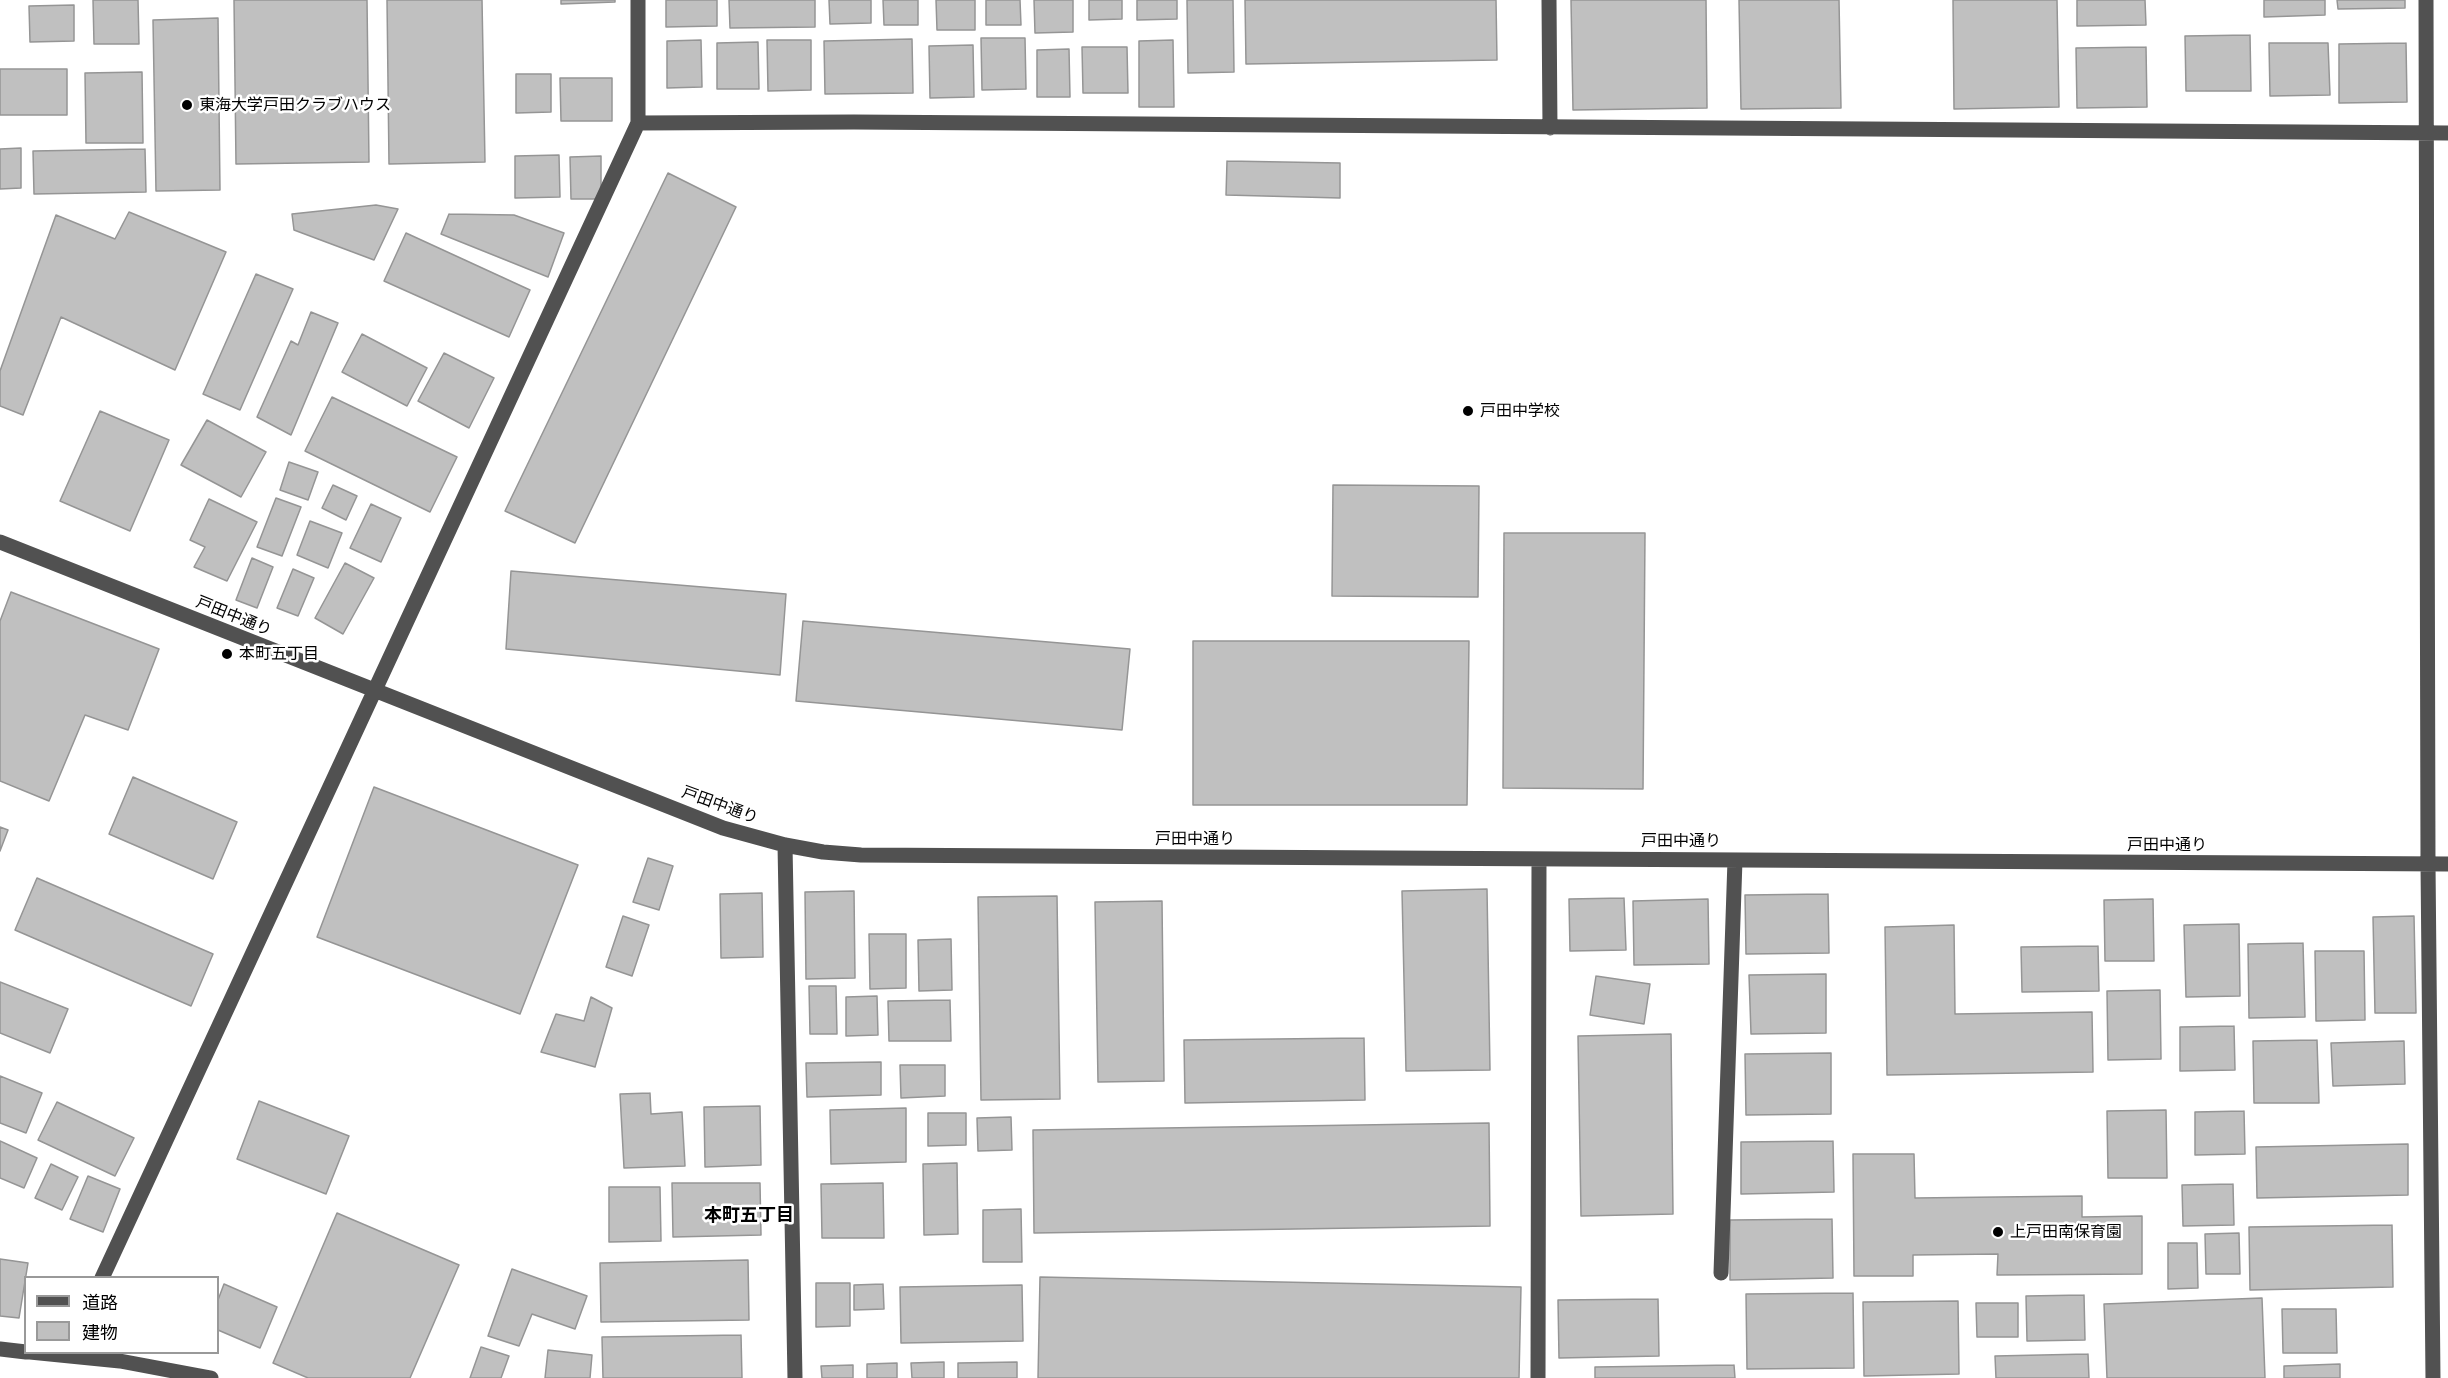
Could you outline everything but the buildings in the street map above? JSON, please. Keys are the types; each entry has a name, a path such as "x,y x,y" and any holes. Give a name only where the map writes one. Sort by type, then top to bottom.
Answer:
{"street":[{"path":"103,1276 638,123 638,0"},
{"path":"1549,0 1550,128"},
{"path":"2426,0 2428,864 2433,1378"},
{"path":"638,123 854,122 2448,133"},
{"name":"戸田中通り","path":"0,542 723,828 785,845 823,852 861,855 2448,864"},
{"path":"785,845 795,1378"},
{"path":"1538,1378 1539,859"},
{"path":"1721,1273 1735,860"},
{"path":"0,1349 24,1352"},
{"path":"66,1354 211,1378"}],"place":[{"name":"東海大学戸田クラブハウス","path":"187,105"},
{"name":"戸田中学校","path":"1468,411"},
{"name":"本町五丁目","path":"227,654"},
{"name":"上戸田南保育園","path":"1998,1232"}],"district":[{"name":"本町五丁目","path":"749,1215"}]}
